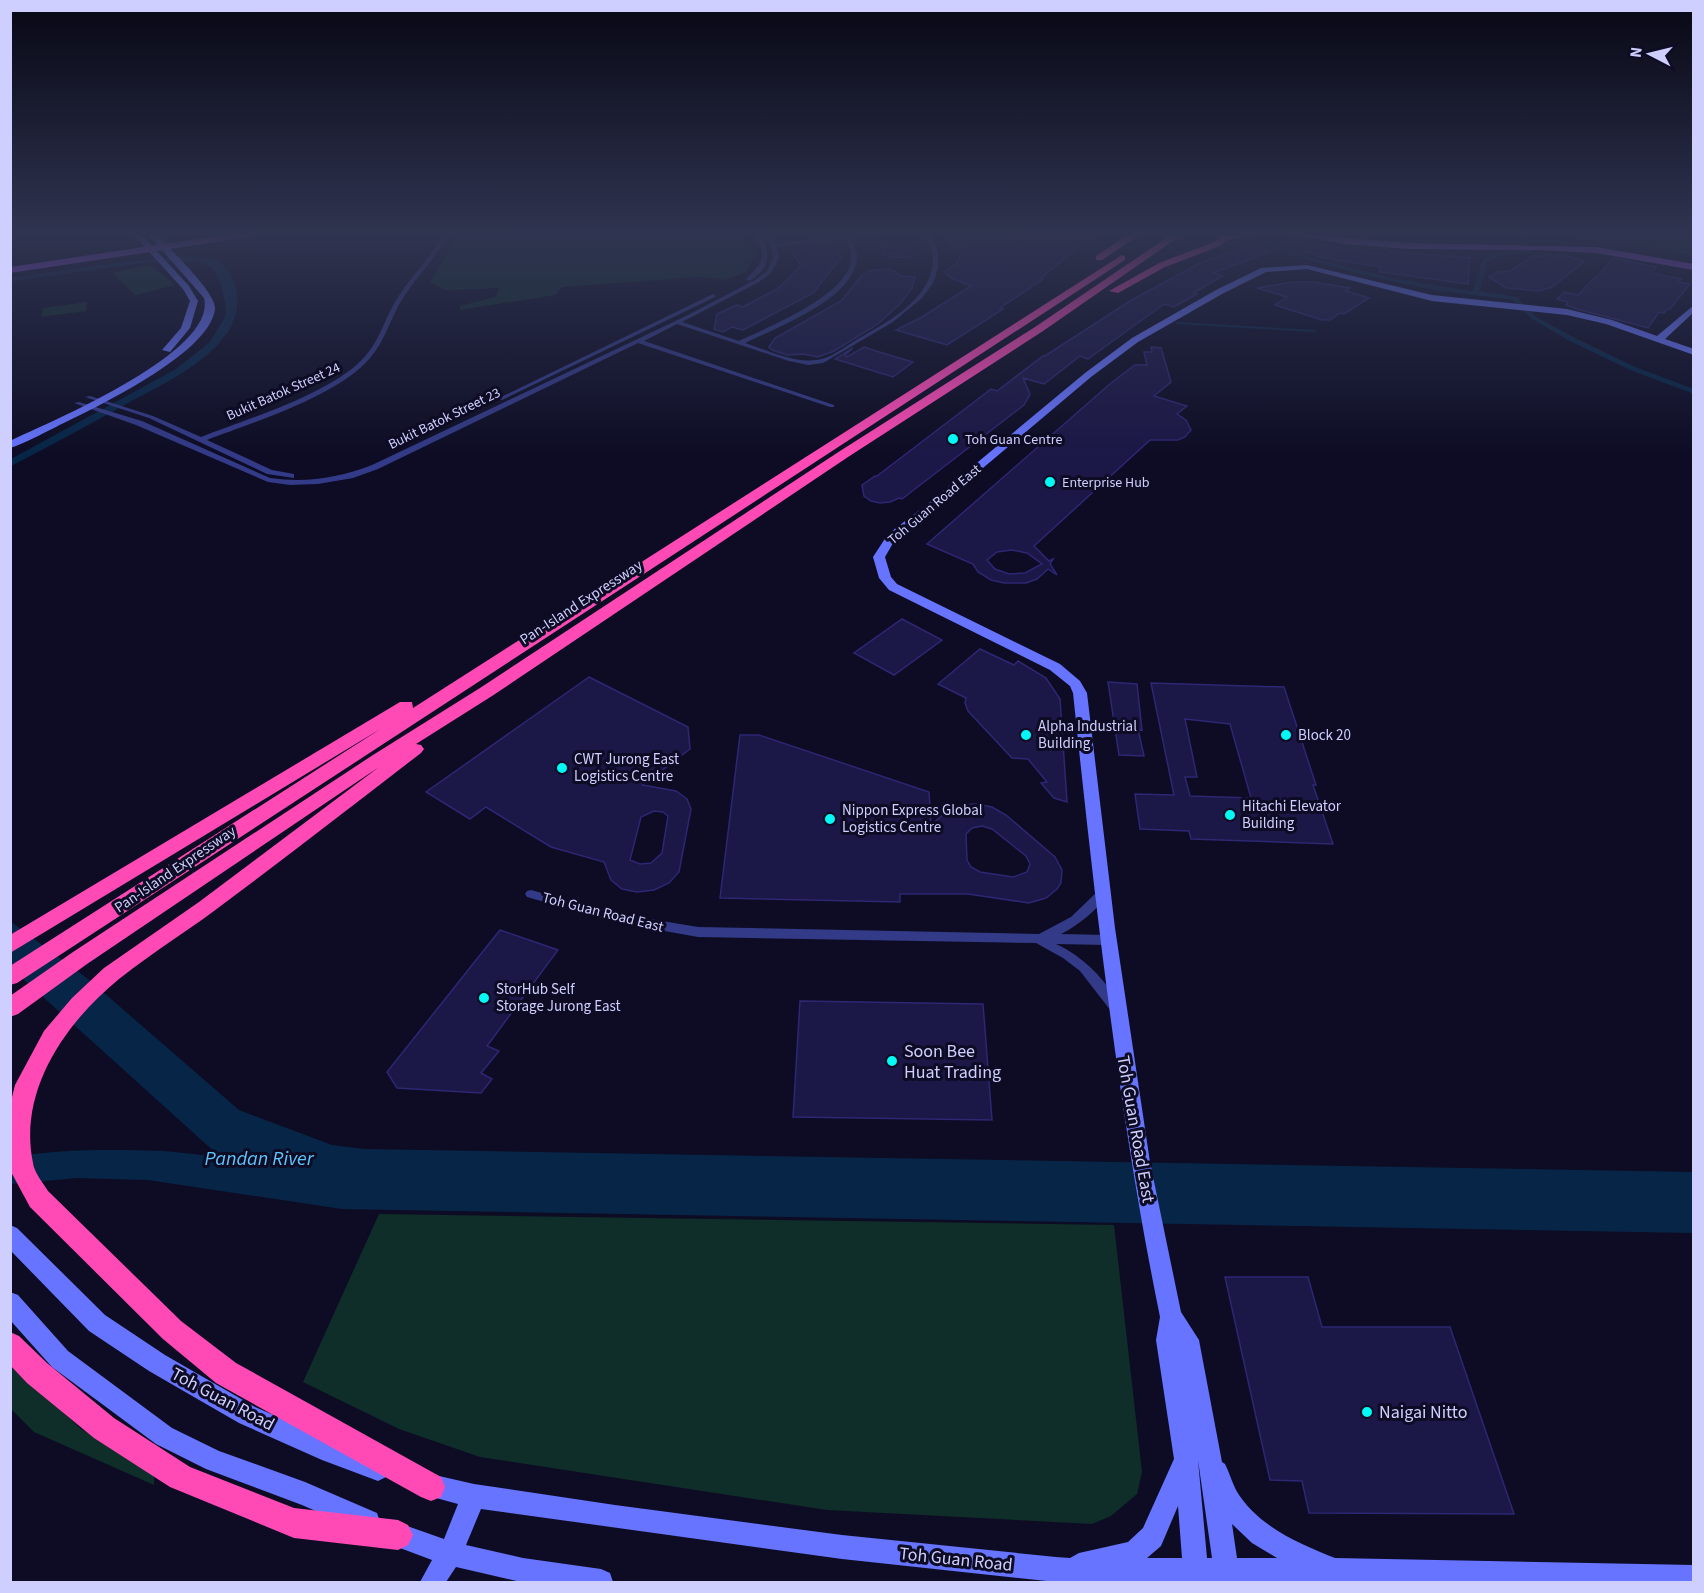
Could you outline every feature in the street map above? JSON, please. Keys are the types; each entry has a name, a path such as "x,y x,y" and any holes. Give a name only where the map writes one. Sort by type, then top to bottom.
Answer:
{"highway":[{"path":"1016,324 1034,308"},
{"name":"Pan-Island Expressway","path":"10,977 1041,308"},
{"name":"Pan-Island Expressway","path":"19,1003 80,958 379,759 486,692 559,641 844,454 990,362 1069,308"},
{"path":"990,362 1083,308"},
{"path":"10,945 492,655 600,596"},
{"path":"431,1487 226,1373 172,1330 39,1199 21,1167 18,1125 26,1085 52,1037 80,1004 111,974 206,907 392,766 471,710 486,692"},
{"path":"19,1334 37,1374 104,1428 180,1477 294,1523 398,1535"}],"street":[{"path":"10,445 151,362 179,339 189,321 192,308"},
{"path":"10,438 77,403 88,401 101,405 172,359 201,329 210,308"},
{"name":"Bukit Batok Street 24","path":"201,440 324,388 359,366 374,349 395,308"},
{"name":"Bukit Batok Street 23","path":"101,405 113,404 151,417 279,474 312,476 349,470 687,308"},
{"name":"Bukit Batok Street 23","path":"101,405 114,414 263,478 290,483 326,481 350,476 375,466 703,308"},
{"path":"739,343 808,308"},
{"path":"667,318 805,363 821,362 897,317 907,308"},
{"name":"Toh Guan Road East","path":"1191,308 1135,340 1088,375 929,508 892,536 879,557 880,568 893,587 1055,667 1075,684 1080,693 1107,940 1117,1010 1155,1237 1171,1317 1167,1340 1227,1576"},
{"name":"Toh Guan Road East","path":"1525,308 1567,312 1596,319 1694,352"},
{"path":"1659,339 1693,308"},
{"path":"638,341 832,406"},
{"name":"Toh Guan Road East","path":"531,894 563,905 646,926 698,932 1107,940"},
{"path":"1034,940 1057,932 1083,916 1102,894"},
{"path":"1034,940 1078,960 1117,1010"},
{"name":"Toh Guan Road","path":"10,1235 97,1323 157,1363 247,1415 330,1452 431,1487 474,1496 842,1547 1056,1570 1196,1577 1335,1571 1694,1578"},
{"path":"10,1303 19,1334"},
{"path":"1056,1570 1134,1552 1152,1537 1198,1457 1230,1502 1257,1533 1290,1553 1335,1571"},
{"name":"Toh Guan Road East","path":"1196,1577 1198,1457"},
{"path":"432,1582 450,1553 474,1496"},
{"path":"398,1535 450,1553 545,1580 601,1582"}],"green space":[{"path":"43,308 86,308 86,311 41,317"},
{"path":"379,1214 1114,1225 1142,1472 1137,1494 1111,1516 1092,1524 827,1510 480,1457 399,1429 303,1382"},
{"path":"10,1364 81,1429 154,1469 154,1485 34,1432 11,1409"}],"water":[{"path":"226,308 237,308 227,333 200,361 177,376 11,466 11,459 176,369 210,342 225,317"},
{"name":"Pandan River","path":"10,921 88,979 239,1110 332,1145 364,1149 1693,1172 1693,1233 342,1209 148,1180 77,1178 11,1184 11,1157 30,1154 125,1150 218,1155 11,968"}],"building":[{"path":"730,308 784,308 743,330 732,327 723,332 714,329 717,314"},
{"path":"828,308 895,308 878,324 834,351 818,357 803,354 787,355 772,350 769,347 775,338"},
{"path":"936,308 1003,309 947,345 896,330"},
{"name":"Toh Guan Centre","path":"1119,308 1158,308 1088,359 1080,356 1044,384 1023,378 1030,394 1024,405 902,499 880,503 864,496 862,485 991,389 997,391 1045,356"},
{"path":"1285,308 1353,308 1330,320 1322,320"},
{"path":"1575,308 1671,308 1664,313 1659,312 1648,328"},
{"path":"864,347 913,362 893,377 835,359 853,348 845,355 847,357"},
{"name":"Enterprise Hub","path":"1151,347 1161,348 1171,382 1154,396 1187,406 1177,414 1186,420 1191,430 1185,437 1178,440 1150,440 1034,546 1049,561 1053,559 1050,564 1057,575 1048,569 1037,579 1026,583 1004,583 991,580 978,572 973,564 927,544 1111,383 1135,365 1147,365 1144,352 1152,352","holes":["1012,550 1027,553 1042,564 1025,573 1009,574 995,569 987,560 997,552"]},
{"path":"902,619 942,640 894,675 854,653"},
{"name":"Alpha Industrial Building","path":"980,649 1014,665 1018,661 1046,678 1060,699 1067,802 1054,798 1041,783 1047,782 1028,759 1012,758 968,711 966,698 938,684"},
{"name":"CWT Jurong East Logistics Centre","path":"589,677 688,727 690,749 643,785 676,791 687,799 691,809 679,872 669,883 654,890 637,892 622,889 611,880 604,862 551,847 486,807 470,819 426,792","holes":["654,811 663,812 668,816 662,853 651,863 640,864 630,860 641,817"]},
{"path":"1108,682 1137,684 1142,730 1138,729 1144,756 1119,755"},
{"path":"1151,683 1284,687 1333,844 1191,839 1189,831 1140,829 1135,794 1174,795","holes":["1185,719 1230,724 1251,798 1190,796 1185,777 1197,777"]},
{"name":"Nippon Express Global Logistics Centre","path":"740,735 759,735 929,792 931,825 946,812 960,805 976,804 992,807 1006,815 1055,857 1062,870 1061,883 1057,889 1046,898 1029,903 968,894 900,894 900,902 720,898","holes":["982,826 992,829 1026,856 1030,864 1027,872 1013,877 980,872 971,867 967,860 966,834 972,828"]},
{"name":"StorHub Self Storage Jurong East","path":"500,930 558,950 487,1046 499,1051 481,1073 492,1079 481,1093 397,1088 387,1072"},
{"name":"Soon Bee Huat Trading","path":"800,1001 983,1004 992,1120 793,1117"},
{"name":"Naigai Nitto","path":"1225,1277 1308,1277 1322,1327 1450,1327 1514,1514 1309,1513 1302,1481 1270,1480"}],"waterway":[{"path":"1525,308 1534,318 1612,359 1694,392"},
{"path":"1177,323 1315,331"}],"place":[{"name":"Toh Guan Centre","path":"953,439"},
{"name":"Enterprise Hub","path":"1050,482"},
{"name":"Alpha Industrial Building","path":"1026,735"},
{"name":"Block 20","path":"1286,735"},
{"name":"CWT Jurong East Logistics Centre","path":"562,768"},
{"name":"Hitachi Elevator Building","path":"1230,815"},
{"name":"Nippon Express Global Logistics Centre","path":"830,819"},
{"name":"StorHub Self Storage Jurong East","path":"484,998"},
{"name":"Soon Bee Huat Trading","path":"892,1061"},
{"name":"Naigai Nitto","path":"1367,1412"}]}
